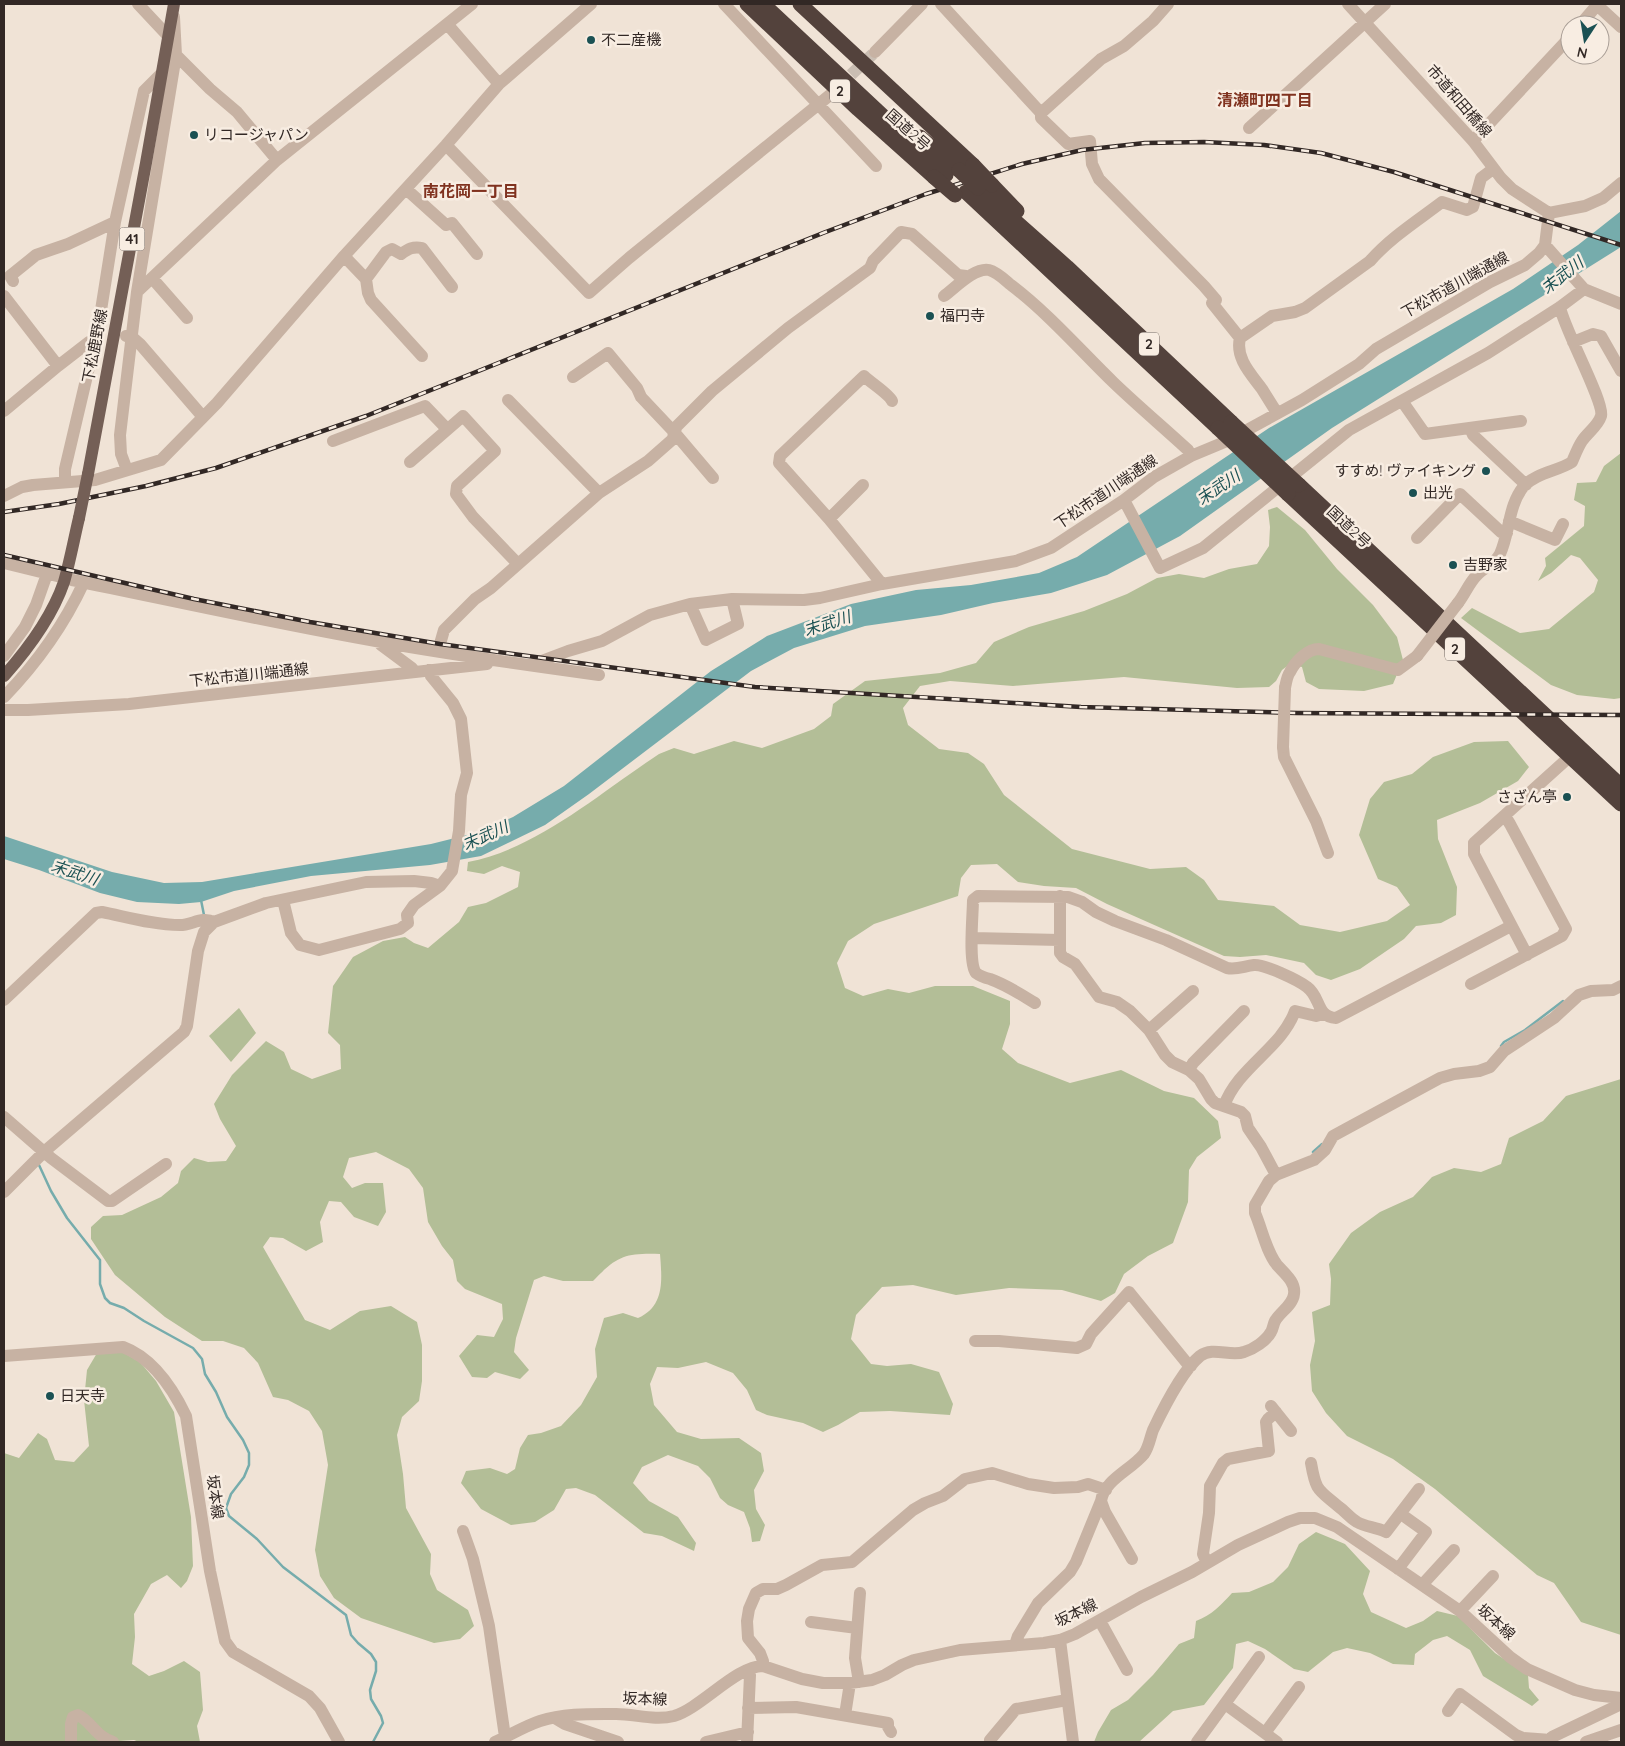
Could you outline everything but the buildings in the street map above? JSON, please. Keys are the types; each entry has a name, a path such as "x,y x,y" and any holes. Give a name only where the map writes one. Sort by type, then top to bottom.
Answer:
{"highway":[{"name":"国道2号","path":"747,4 858,109 953,172"},
{"name":"国道2号","path":"763,4 858,91 908,128 973,190 1067,267 1224,425"},
{"name":"国道2号","path":"800,4 953,172 973,190 1053,274 1224,425 1575,752 1621,804"},
{"name":"国道2号","path":"1575,752 1621,786"}],"main road":[{"name":"下松鹿野線","path":"4,676 38,633 56,601 72,553 174,5"}],"street":[{"path":"138,4 168,36"},
{"path":"138,292 277,160 472,4"},
{"path":"6,491 33,485 95,480 161,460 260,354 344,256 499,84 591,4"},
{"path":"724,4 876,166"},
{"path":"875,52 922,4"},
{"path":"941,4 1041,113 1041,118 1068,144 1090,141 1092,164 1098,179 1216,300 1212,303 1217,312 1240,338 1239,350 1244,366 1277,413"},
{"path":"1041,113 1101,60 1124,46 1153,21 1168,4"},
{"name":"市道和田橋線","path":"1348,4 1473,141 1493,169 1512,189 1549,213"},
{"path":"1249,128 1385,4"},
{"path":"127,470 121,454 120,435 129,336 138,292 176,55 174,5"},
{"path":"1589,15 1598,5 1621,27"},
{"path":"448,25 499,84"},
{"path":"1473,141 1560,48"},
{"path":"176,55 210,89 237,112 277,160"},
{"path":"65,482 65,469 99,333 115,222 144,91 162,73"},
{"path":"446,145 589,293 629,258 830,94"},
{"path":"1240,338 1272,316 1306,308 1370,261 1400,233 1442,202 1467,210 1473,208 1481,178 1493,169"},
{"path":"1621,183 1603,198 1585,206 1549,213 1548,247 1581,285 1621,304"},
{"path":"406,189 446,224 452,223 477,254"},
{"path":"13,281 10,276 36,255 68,244 115,222"},
{"path":"438,651 444,630 475,598 491,588 599,493 668,445 674,439 674,432 677,426 712,391 788,328 870,268 873,261 901,232 912,234 958,275 966,276 983,270 990,270 1030,299 1113,382 1188,450 1191,456"},
{"path":"422,356 371,300 366,288 366,279 386,252 392,249 401,254 408,249 416,247 422,248 452,287"},
{"name":"下松市道川端通線","path":"530,665 568,651 602,642 650,615 690,604 732,599 804,600 820,598 882,584 1016,561 1039,554 1126,503 1154,477 1191,456 1227,441 1326,386 1359,364 1376,348 1490,282 1525,265 1548,247"},
{"path":"344,256 366,279"},
{"path":"944,296 963,282 966,276"},
{"path":"152,278 187,318"},
{"path":"1126,503 1160,568 1203,548 1349,430 1488,352 1560,307 1581,285"},
{"path":"4,296 58,366"},
{"path":"1328,853 1316,822 1284,757 1285,688 1290,672 1308,651 1314,649 1398,670 1417,656 1458,603 1476,575 1493,563 1499,556 1517,497 1526,484 1572,462 1579,445 1602,414 1598,398 1560,307"},
{"path":"4,412 99,333"},
{"path":"1573,342 1593,334 1601,336 1621,371"},
{"path":"129,336 203,417"},
{"path":"573,376 608,353 637,388 640,397 674,432 713,478"},
{"path":"882,584 829,519 779,463 780,456 864,376 890,396 892,401"},
{"path":"508,400 599,493"},
{"path":"1402,401 1426,434 1521,420"},
{"path":"333,441 425,406 447,428"},
{"path":"410,462 463,416 495,451 457,486 456,494 473,517 518,564"},
{"path":"1470,428 1473,435 1526,484"},
{"path":"829,519 863,485"},
{"path":"1417,538 1460,494 1500,532 1508,527 1556,540 1563,524"},
{"path":"4,563 52,575 25,627 4,656"},
{"path":"4,697 36,660 54,635 78,581 297,627 496,661 599,675"},
{"path":"690,604 706,640 738,624 732,599"},
{"path":"381,642 381,644 412,668 413,672"},
{"name":"下松市道川端通線","path":"4,710 130,704 493,663 496,661"},
{"path":"283,900 291,933 300,945 318,950 400,930 408,923 407,915 414,905 440,886 452,871 459,831 461,795 468,774 464,737 461,719 453,703 431,676 429,670"},
{"path":"1526,955 1474,854 1474,843 1575,752"},
{"path":"1471,984 1562,936 1566,929 1505,816"},
{"path":"4,1000 96,913 102,912 143,921 183,925 208,920 266,903 366,882 414,881 440,886"},
{"path":"1035,1002 1005,985 983,977 976,972 972,959 973,900 978,896 1068,897 1082,902 1096,912 1115,921 1166,940 1227,968 1234,969 1262,965 1306,986 1314,993 1323,1014 1329,1018 1336,1018 1511,926"},
{"path":"1060,896 1060,953 1063,957 1075,964 1099,997 1117,1002 1150,1030 1165,1055 1172,1062 1189,1070 1199,1079 1211,1099 1216,1103 1241,1112 1245,1116 1248,1128 1276,1175"},
{"path":"4,1192 184,1032 187,1026 198,951 208,920"},
{"path":"972,938 1060,940"},
{"path":"1015,1644 1038,1603 1070,1572 1076,1562 1103,1496 1149,1446 1150,1437 1155,1426 1183,1376 1191,1366 1200,1356 1208,1352 1237,1355 1264,1341 1271,1332 1274,1322 1291,1302 1295,1293 1293,1284 1276,1265 1271,1256 1255,1213 1255,1205 1270,1181 1276,1175 1314,1160 1325,1150 1333,1136 1440,1078 1479,1071 1490,1067 1504,1051 1554,1018 1579,995 1591,991 1613,990 1621,986"},
{"path":"1150,1030 1193,991"},
{"path":"1189,1070 1244,1011"},
{"path":"1224,1106 1243,1074 1273,1044 1290,1024 1296,1012 1316,1016 1323,1014"},
{"path":"4,1117 108,1201 112,1201 166,1164"},
{"path":"974,1341 999,1340 1077,1348 1086,1344 1091,1334 1129,1292 1191,1366"},
{"name":"坂本線","path":"4,1356 123,1347 145,1359 162,1377 181,1405 186,1416 210,1571 225,1641 233,1652 309,1696 320,1708 339,1742"},
{"path":"1207,1563 1203,1554 1209,1513 1210,1486 1224,1463 1228,1458 1269,1451 1266,1422 1273,1409 1291,1431"},
{"path":"1311,1463 1314,1481 1317,1488 1324,1495 1358,1523 1386,1532 1419,1489"},
{"path":"763,1666 760,1653 748,1638 747,1621 749,1609 756,1593 763,1589 777,1589 822,1565 852,1562 913,1510 943,1496 965,1479 992,1473 1028,1484 1054,1488 1078,1487 1088,1484 1103,1496 1105,1512 1132,1559"},
{"path":"1398,1569 1426,1532 1401,1514"},
{"name":"坂本線","path":"500,1740 540,1721 555,1718 593,1714 619,1714 658,1718 674,1716 747,1670 758,1666 823,1683 854,1682 885,1675 914,1660 960,1650 1060,1640 1100,1621 1238,1545 1300,1518 1315,1518 1337,1527 1460,1611 1527,1670 1576,1690 1621,1698"},
{"path":"463,1531 473,1559 489,1626 500,1740"},
{"path":"1422,1585 1454,1550"},
{"path":"1460,1611 1493,1576"},
{"path":"845,1715 854,1682 860,1593"},
{"path":"1100,1621 1127,1670"},
{"path":"811,1622 857,1628"},
{"path":"1060,1640 1073,1742"},
{"path":"1197,1742 1259,1657"},
{"path":"706,1742 748,1737 750,1675 747,1670"},
{"path":"1266,1733 1299,1687"},
{"path":"1448,1711 1460,1694 1516,1735 1523,1738 1551,1740 1621,1704"},
{"path":"991,1742 990,1740 1016,1709 1067,1700"},
{"path":"1225,1704 1277,1742"},
{"path":"748,1708 796,1707 845,1715 888,1723 891,1732"},
{"path":"71,1742 71,1724 73,1717 78,1715 84,1718 95,1732 106,1740 113,1742"},
{"path":"555,1718 565,1724 618,1742"},
{"path":"1586,1742 1621,1730"}],"green space":[{"path":"1621,453 1621,698 1614,699 1577,695 1551,685 1461,618 1472,608 1520,633 1549,629 1594,592 1598,580 1580,558 1571,555 1551,573 1538,581 1546,566 1545,558 1584,526 1585,506 1574,500 1577,483 1596,482 1604,466"},
{"path":"1277,507 1305,530 1337,569 1373,605 1397,637 1403,660 1393,684 1364,691 1319,689 1306,682 1302,667 1290,664 1282,670 1276,681 1269,687 1237,688 1124,677 1013,686 950,681 920,686 903,708 908,725 939,749 968,753 984,764 1004,795 1072,849 1150,869 1186,867 1204,880 1218,900 1274,906 1300,925 1340,932 1387,921 1410,905 1397,887 1378,879 1359,835 1370,799 1384,782 1412,774 1433,757 1474,742 1508,741 1529,767 1518,781 1480,803 1437,820 1438,839 1457,887 1456,915 1441,923 1416,926 1404,939 1360,969 1331,980 1316,975 1304,963 1266,955 1224,956 1107,904 1076,888 1018,882 997,864 971,865 961,878 958,896 874,924 848,941 837,963 845,988 863,996 888,989 909,993 935,986 973,986 1010,1001 1010,1024 1002,1049 1018,1063 1070,1083 1121,1070 1164,1091 1194,1098 1218,1121 1221,1138 1197,1157 1189,1170 1188,1202 1173,1243 1148,1256 1124,1274 1115,1293 1101,1301 1062,1290 1009,1288 956,1295 913,1285 882,1287 856,1315 851,1339 871,1364 887,1366 911,1364 939,1372 953,1404 950,1415 890,1411 860,1412 823,1432 803,1423 767,1415 756,1410 747,1390 733,1373 706,1362 678,1368 657,1367 650,1384 654,1405 677,1432 701,1439 739,1438 761,1453 764,1471 754,1490 756,1509 765,1525 760,1541 752,1542 750,1528 744,1512 728,1505 720,1498 710,1478 698,1466 668,1455 642,1467 633,1483 649,1501 678,1517 696,1543 694,1551 662,1536 644,1533 595,1495 576,1488 566,1489 554,1510 535,1522 511,1525 481,1509 461,1483 466,1471 490,1468 507,1474 515,1469 520,1448 528,1435 561,1426 581,1405 597,1377 595,1349 604,1318 623,1313 638,1318 653,1307 660,1291 660,1254 638,1254 622,1258 609,1266 593,1281 563,1281 544,1276 534,1280 516,1338 514,1352 529,1370 520,1379 495,1372 487,1378 472,1377 459,1356 477,1335 494,1337 503,1319 502,1304 465,1289 457,1281 453,1260 428,1222 423,1188 409,1169 376,1152 349,1158 343,1177 352,1188 365,1183 383,1183 386,1212 378,1226 354,1217 341,1202 329,1201 320,1222 323,1242 306,1251 283,1238 270,1237 263,1247 305,1320 330,1330 360,1311 391,1306 417,1322 422,1345 422,1381 419,1401 402,1417 397,1435 406,1508 431,1554 430,1574 437,1590 468,1610 474,1626 460,1639 434,1643 361,1618 334,1598 320,1576 315,1550 328,1465 322,1431 309,1411 288,1400 273,1397 258,1363 244,1348 223,1341 202,1341 165,1317 115,1275 91,1239 91,1227 103,1216 122,1215 161,1197 178,1183 181,1171 194,1158 208,1162 226,1161 236,1146 220,1119 214,1104 232,1075 266,1041 284,1052 291,1069 312,1079 341,1069 340,1045 328,1033 333,986 353,957 383,941 405,937 414,943 428,948 459,922 468,907 486,903 518,887 520,872 502,866 484,874 467,871 468,862 494,855 519,845 543,832 568,817 659,754 674,748 694,754 734,741 762,748 814,729 831,716 833,704 865,681 940,673 976,663 994,642 1029,627 1084,611 1127,594 1157,578 1179,574 1204,578 1229,569 1257,564 1269,546 1270,527 1268,510"},
{"path":"239,1008 256,1033 231,1062 209,1036"},
{"path":"1621,1079 1621,1635 1581,1622 1554,1583 1537,1575 1435,1489 1393,1459 1347,1436 1326,1413 1312,1391 1310,1365 1315,1341 1312,1312 1330,1305 1331,1279 1329,1264 1351,1233 1380,1212 1413,1197 1432,1177 1454,1168 1481,1172 1501,1164 1509,1138 1543,1121 1566,1096"},
{"path":"97,1353 124,1353 140,1362 156,1381 174,1412 191,1517 193,1566 187,1581 181,1588 167,1575 151,1584 134,1614 135,1637 132,1664 149,1676 184,1661 200,1672 203,1710 197,1726 200,1742 139,1742 134,1740 104,1742 4,1742 4,1453 19,1458 38,1433 47,1439 55,1460 74,1462 89,1446 84,1400 87,1370"},
{"path":"1316,1532 1345,1544 1370,1571 1363,1594 1371,1612 1406,1628 1423,1621 1437,1611 1458,1616 1495,1653 1528,1675 1529,1688 1539,1700 1532,1706 1483,1676 1470,1650 1447,1636 1433,1640 1415,1654 1414,1665 1393,1664 1370,1653 1347,1648 1333,1652 1308,1672 1294,1669 1265,1649 1248,1641 1236,1644 1233,1668 1204,1705 1173,1711 1139,1742 1094,1742 1111,1710 1128,1700 1153,1675 1179,1644 1194,1638 1196,1621 1212,1613 1232,1593 1249,1592 1273,1582 1288,1567 1299,1544"}],"water":[{"name":"末武川","path":"1621,211 1621,247 1332,428 1180,536 1107,575 1051,593 993,603 941,615 865,626 794,648 751,671 589,794 545,825 481,856 430,865 311,876 234,891 201,902 179,904 137,902 100,893 4,859 4,836 112,872 164,883 202,882 431,844 479,832 513,817 564,786 711,671 767,636 851,604 916,590 971,585 1039,573 1077,557 1269,428 1513,289 1578,245"}],"waterway":[{"path":"201,900 204,915"},
{"path":"1501,1046 1563,1001"},
{"path":"1313,1152 1322,1144"},
{"path":"39,1165 51,1191 67,1218 100,1260 100,1284 105,1298 110,1303 124,1308 193,1348 202,1359 205,1374 216,1392 227,1417 243,1440 249,1453 249,1465 244,1477 231,1494 226,1508 229,1516 257,1539 283,1567 346,1615 351,1635 371,1654 376,1662 376,1671 370,1690 371,1699 383,1723 373,1742"}],"tunnel":[{"path":"838,87 875,52"}],"railway":[{"path":"4,512 59,504 146,486 216,468 366,416 823,233 926,194 1022,164 1082,150 1145,143 1204,142 1264,145 1321,153 1394,172 1621,245"},
{"path":"4,555 194,599 310,622 440,644 755,687 1081,707 1297,713 1621,715"}],"place":[{"name":"不二産機","path":"591,40"},
{"name":"リコージャパン","path":"194,135"},
{"name":"福円寺","path":"930,316"},
{"name":"すすめ! ヴァイキング","path":"1486,471"},
{"name":"出光","path":"1413,493"},
{"name":"吉野家","path":"1453,565"},
{"name":"さざん亭","path":"1567,797"},
{"name":"日天寺","path":"50,1396"}],"district":[{"name":"清瀬町四丁目","path":"1265,100"},
{"name":"南花岡一丁目","path":"471,191"}]}
